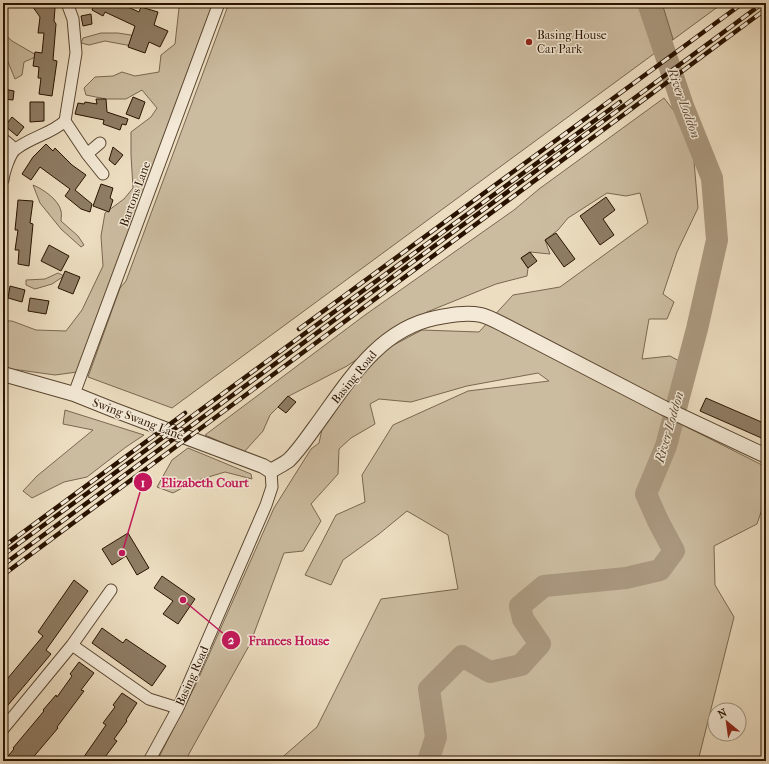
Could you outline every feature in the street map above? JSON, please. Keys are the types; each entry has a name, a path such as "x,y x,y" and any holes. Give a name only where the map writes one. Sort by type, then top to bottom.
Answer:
{"street":[{"path":"3,180 4,171 14,149 57,128 65,121 76,53 73,19 67,3"},
{"name":"Bartons Lane","path":"74,394 219,3"},
{"path":"65,121 86,154 104,174"},
{"path":"3,138 14,149"},
{"path":"86,154 100,143"},
{"name":"Basing Road","path":"149,761 178,708 270,496 272,487 271,471 288,461 346,384 372,353 392,336 410,325 423,320 447,316 464,314 481,315 686,419 766,456"},
{"name":"Swing Swang Lane","path":"3,374 74,394 263,466 271,471"},
{"path":"3,729 72,645 111,590"},
{"path":"72,645 149,699 178,708"}],"shaded area":[{"path":"166,3 213,3 77,372 55,375 12,369 3,366 3,321 12,321 36,330 66,331 82,310 103,266 101,236 105,213 124,199 133,188 131,132 151,117 157,108 142,90 126,99 106,99 86,95 84,88 95,77 113,76 122,72 135,76 159,72 161,55 175,44 179,8"},
{"path":"229,3 723,3 172,408 88,377 120,288 126,281"},
{"path":"3,33 12,41 38,56 24,62 22,75 15,79 3,50"},
{"path":"101,33 118,33 137,36 132,46 105,41 89,45 81,43 83,38"},
{"path":"664,98 682,121 694,161 698,208 677,252 663,294 674,302 667,319 649,319 642,359 670,356 683,363 673,405 639,403 766,467 766,497 757,524 714,546 715,585 734,617 713,702 707,702 707,725 698,761 278,761 317,727 381,599 458,589 448,535 407,511 379,534 343,560 331,585 305,575 336,515 365,502 362,475 393,425 468,391 549,381 538,373 467,386 411,402 379,399 370,404 375,424 351,438 339,449 338,474 311,504 321,521 303,551 284,553 250,644 185,761 157,761 196,684 274,508 311,449 319,443 323,425 350,386 384,350 422,330 479,332 513,295 560,287 648,223 640,193 626,196 607,193 568,218 558,230 545,240 550,254 530,252 521,258 528,268 527,276 496,284 427,312 347,366 289,396 270,415 263,431 244,452 205,435 365,315 514,210 539,189"},
{"path":"33,185 46,192 54,199 60,207 61,221 78,236 84,245 81,247 61,229 40,203"},
{"path":"58,273 64,276 52,284 35,289 26,285 26,280 45,279"},
{"path":"65,410 144,435 87,477 64,482 32,498 23,491 37,476 93,430 63,424"},
{"path":"188,448 251,474 252,479 225,472 195,481 173,493 157,487 172,460"}],"water":[{"path":"644,3 662,3 673,39 660,50"}],"building":[{"path":"30,3 51,3 55,8 54,21 56,24 53,60 57,61 52,96 39,94 41,78 38,78 39,67 33,66 35,52 42,53 44,33 38,33 40,17"},
{"path":"85,3 119,3 139,12 141,7 158,12 154,25 168,31 160,47 149,42 145,53 128,47 135,26 105,12 103,16 92,10 93,7"},
{"path":"91,14 92,24 83,26 81,16"},
{"path":"4,89 14,91 13,100 3,99"},
{"path":"133,97 145,102 139,119 126,114"},
{"path":"96,99 106,99 107,112 128,119 126,125 122,124 120,130 103,124 104,120 75,114 78,103 84,104 85,102 97,104"},
{"path":"30,102 44,102 44,121 30,122"},
{"path":"12,117 24,127 17,136 5,126"},
{"path":"46,144 53,151 55,148 72,165 86,175 75,190 92,204 90,212 81,209 65,196 70,189 40,167 31,180 22,174 33,157"},
{"path":"113,147 123,155 115,165 109,160"},
{"path":"101,184 113,188 110,198 113,200 109,212 93,206"},
{"path":"606,197 615,210 603,219 614,235 600,245 580,216"},
{"path":"18,200 33,201 30,223 33,224 29,266 18,264 19,250 15,250 18,230 15,230"},
{"path":"556,233 575,259 564,267 545,240"},
{"path":"49,245 69,256 61,271 41,261"},
{"path":"530,252 537,261 528,268 521,258"},
{"path":"65,271 80,277 73,294 58,288"},
{"path":"10,286 25,290 22,302 8,298"},
{"path":"30,298 49,301 46,314 28,311"},
{"path":"288,396 296,402 286,413 278,407"},
{"path":"706,398 766,424 766,440 700,411"},
{"path":"128,533 149,568 137,575 126,556 112,565 102,549"},
{"path":"162,576 195,599 178,624 163,614 173,601 154,588"},
{"path":"74,580 88,591 46,650 51,654 3,711 3,684 43,636 38,632"},
{"path":"102,628 123,643 126,639 166,666 152,686 92,643"},
{"path":"79,662 94,673 81,690 84,691 57,727 58,728 30,761 4,761 44,711 43,710 56,695 57,697 72,676 70,674"},
{"path":"122,693 137,703 126,720 127,721 114,739 117,741 102,761 81,761 106,725 103,723 115,707 113,705"}],"waterway":[{"name":"River Loddon","path":"428,761 436,737 429,689 462,656 490,672 521,665 540,644 523,619 520,606 544,586 626,578 660,570 674,551 646,494 666,446 697,329 717,240 712,178 683,106 648,3"}],"railway":[{"path":"299,329 743,3"},
{"path":"3,565 763,3"},
{"path":"3,575 766,9"},
{"path":"3,555 620,102"},
{"path":"3,547 185,413"}],"place":[{"name":"Basing House Car Park","path":"529,42"},
{"name":"Elizabeth Court","path":"122,553"},
{"name":"Frances House","path":"183,600"}]}
